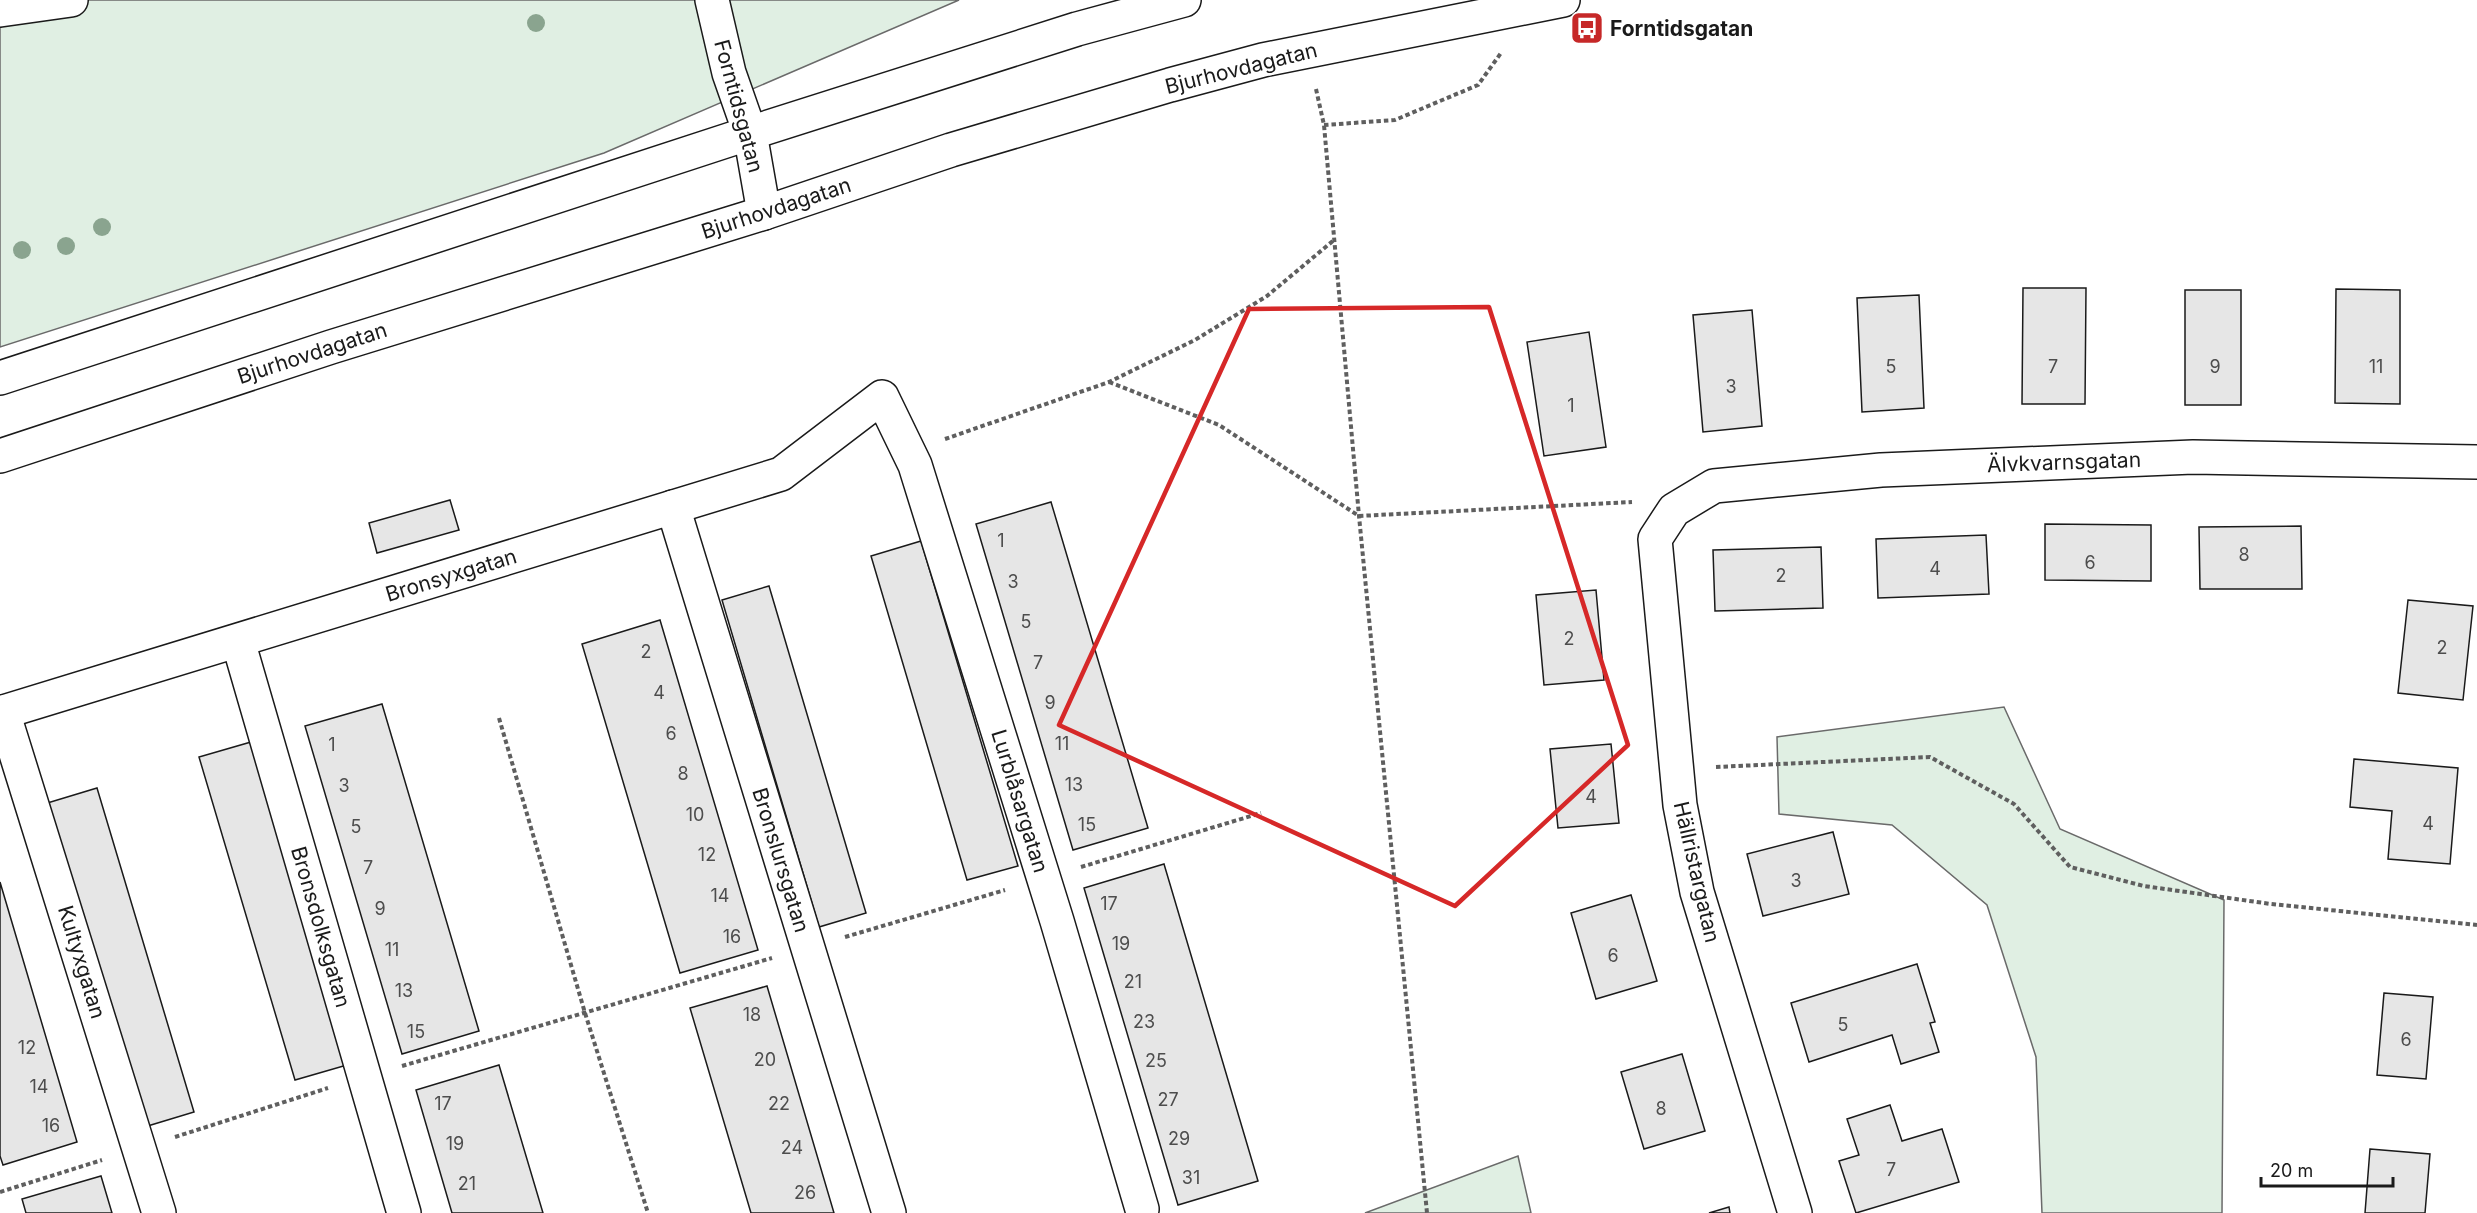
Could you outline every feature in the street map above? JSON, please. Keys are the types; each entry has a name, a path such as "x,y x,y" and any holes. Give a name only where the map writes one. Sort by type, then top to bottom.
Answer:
{"street":[{"path":"0,10 71,0"},
{"name":"Forntidsgatan","path":"712,0 729,73 750,133 764,213"},
{"path":"0,378 750,133 1077,29 1184,0"},
{"name":"Bjurhovdagatan","path":"0,456 331,347 764,213 951,150 1239,66 1563,0"},
{"name":"Bronsyxgatan","path":"2,713 782,474 882,397"},
{"name":"Lurblåsargatan","path":"882,397 915,465 1044,878 1142,1209"},
{"name":"Älvkvarnsgatan","path":"1669,516 1714,486 1881,470 2193,457 2477,462"},
{"name":"Bronslursgatan","path":"673,507 889,1213"},
{"name":"Hällristargatan","path":"1669,516 1655,539 1680,805 1697,892 1795,1213"},
{"name":"Bronsdolksgatan","path":"238,641 404,1213"},
{"name":"Kultyxgatan","path":"2,713 159,1213"}],"path":[{"path":"1324,125 1395,120 1478,85 1504,49"},
{"path":"1315,84 1324,125 1359,516 1427,1213"},
{"path":"938,434 947,440 1109,382 1195,340 1267,296 1334,240"},
{"path":"1109,382 1219,425 1359,516 1636,502 1669,516"},
{"path":"499,718 585,1013 648,1213"},
{"path":"1676,769 1930,757 2014,804 2070,867 2144,886 2271,904 2477,925"},
{"path":"0,1191 365,1076 808,948 1261,813"}],"highlighted area":[{"path":"1489,307 1628,745 1455,906 1059,725 1249,309"}],"green space":[{"path":"0,0 959,0 604,153 0,347"},
{"path":"2004,707 2060,829 2224,900 2222,1213 2042,1213 2036,1057 1987,905 1892,825 1779,814 1777,737"},
{"path":"1518,1156 1531,1213 1365,1213"}],"building":[{"path":"2023,288 2086,288 2085,404 2022,404"},
{"path":"2336,289 2400,290 2400,404 2335,403"},
{"path":"2185,290 2241,290 2241,405 2185,405"},
{"path":"1919,295 1924,408 1862,412 1857,298"},
{"path":"1752,310 1762,426 1703,432 1693,315"},
{"path":"1589,332 1606,447 1544,456 1527,342"},
{"path":"450,500 459,530 377,553 369,523"},
{"path":"1051,502 1148,828 1073,850 976,524"},
{"path":"2045,524 2151,525 2151,581 2045,580"},
{"path":"2301,526 2302,589 2200,589 2199,527"},
{"path":"1986,535 1989,594 1878,598 1876,539"},
{"path":"921,541 1018,866 967,880 871,556"},
{"path":"1821,547 1823,608 1715,611 1713,550"},
{"path":"769,586 866,913 819,927 722,600"},
{"path":"1596,590 1604,680 1544,685 1536,595"},
{"path":"2408,600 2473,606 2463,700 2398,693"},
{"path":"660,620 758,950 680,973 582,644"},
{"path":"382,704 479,1031 402,1054 305,726"},
{"path":"251,742 347,1065 295,1080 199,757"},
{"path":"1611,744 1619,823 1558,828 1550,749"},
{"path":"2354,759 2458,768 2450,864 2388,859 2392,811 2350,807"},
{"path":"97,788 194,1112 141,1128 44,804"},
{"path":"1833,832 1849,894 1763,916 1747,854"},
{"path":"1164,864 1258,1181 1178,1205 1084,888"},
{"path":"0,882 77,1142 3,1165 0,1156"},
{"path":"1631,895 1657,981 1596,999 1571,913"},
{"path":"1917,964 1935,1022 1930,1023 1939,1052 1901,1064 1892,1035 1809,1062 1791,1003"},
{"path":"767,986 834,1213 751,1213 690,1008"},
{"path":"2384,993 2433,997 2426,1079 2377,1075"},
{"path":"1682,1054 1705,1131 1644,1149 1621,1072"},
{"path":"499,1065 543,1213 452,1213 416,1090"},
{"path":"1890,1105 1902,1141 1942,1129 1959,1182 1856,1213 1839,1161 1859,1155 1847,1119"},
{"path":"2370,1149 2430,1154 2425,1213 2365,1213"},
{"path":"101,1176 112,1213 26,1213 22,1199"},
{"path":"1729,1207 1730,1213 1709,1213"}],"place":[{"name":"Forntidsgatan","path":"1587,28"}]}
